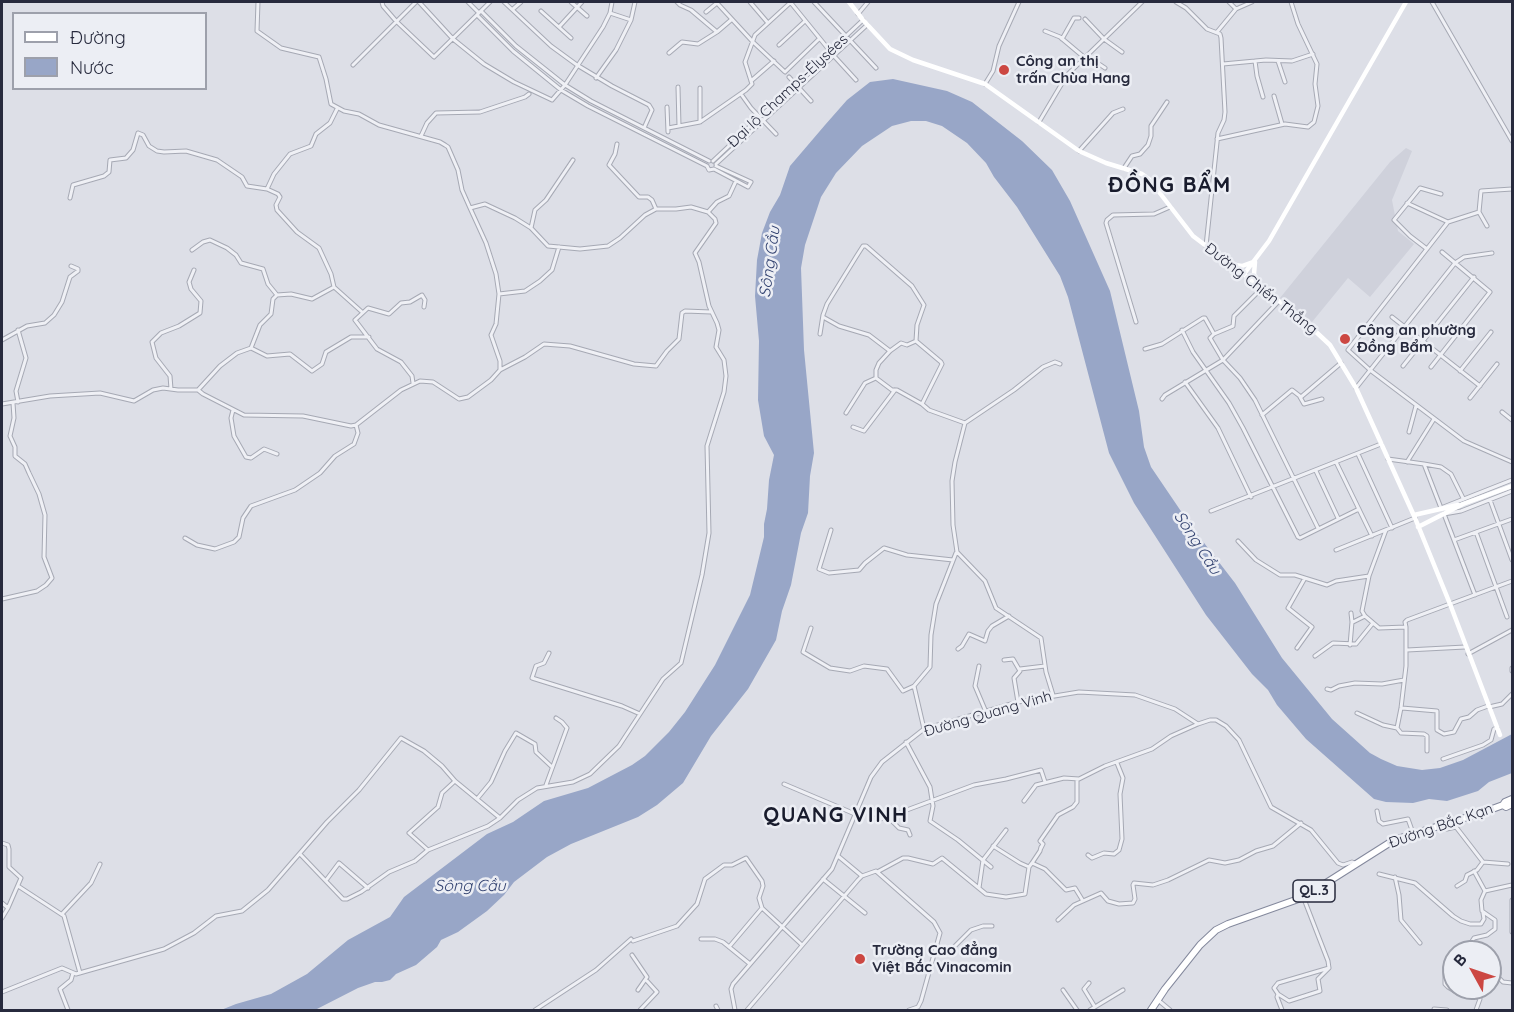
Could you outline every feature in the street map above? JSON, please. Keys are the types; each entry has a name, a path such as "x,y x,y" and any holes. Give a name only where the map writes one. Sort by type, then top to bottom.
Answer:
{"highway":[{"name":"Đường Bắc Kạn","path":"1151,1011 1200,945 1216,930 1304,897 1383,846 1413,833 1503,805 1512,799"},
{"name":"Đường Bắc Kạn","path":"1503,805 1506,807 1512,804"}],"main road":[{"name":"Đường Chiến Thắng","path":"849,2 882,43 898,54 985,84 1079,151 1149,178 1187,230 1318,333 1342,362 1356,388 1450,603 1500,735"},
{"path":"1244,274 1269,241 1406,2"},
{"path":"1233,265 1242,266 1255,261"},
{"path":"1255,261 1254,274 1261,287"},
{"path":"1418,527 1442,511 1463,501 1512,486"},
{"path":"1414,517 1442,511"}],"street":[{"path":"258,2 256,25 259,33 281,48 319,57 330,103 337,109 359,114 388,128 440,142 448,147 496,271 499,294 491,336 500,361 500,370"},
{"path":"382,2 396,21 434,57 490,2"},
{"path":"353,65 418,2 453,39 484,64 513,82 552,100 565,85 600,33 610,13 612,2"},
{"name":"Đại lộ Champs-Élysées","path":"468,2 513,51 561,90 707,166 710,170 716,167 867,25"},
{"path":"504,2 551,46 577,65 596,78 650,105 652,110 644,128"},
{"path":"513,9 521,2"},
{"path":"571,2 587,16"},
{"path":"558,27 582,2"},
{"path":"596,78 616,50 631,20 635,2"},
{"path":"676,2 691,10 717,32"},
{"path":"750,2 768,23"},
{"path":"667,107 668,130 700,122 752,84 745,63 755,35 790,2 830,51"},
{"path":"813,2 876,68"},
{"path":"858,14 868,2"},
{"path":"985,84 993,71 1003,36 1018,2"},
{"path":"1039,122 1067,75 1142,2"},
{"path":"1176,2 1188,10 1203,26 1217,32 1221,38 1224,117 1217,139 1206,247"},
{"path":"1229,2 1236,9"},
{"path":"1217,32 1236,9 1242,4 1252,2"},
{"path":"1217,139 1282,124 1292,123 1308,127 1315,120 1318,106 1315,84 1317,67 1291,2"},
{"path":"1432,2 1512,141"},
{"path":"706,12 717,3 731,20 785,72 819,39"},
{"path":"541,11 571,38"},
{"name":"Đại lộ Champs-Élysées","path":"479,13 565,85 591,101 711,161 716,167 736,181 748,187 751,182 716,167"},
{"path":"610,13 631,20"},
{"path":"1062,39 1074,18 1079,18"},
{"path":"1085,19 1104,39 1122,52"},
{"path":"669,53 682,42 696,45 731,20"},
{"path":"779,45 805,21"},
{"name":"Đại lộ Champs-Élysées","path":"707,166 863,21"},
{"path":"1045,31 1062,39 1086,57 1106,68"},
{"path":"1223,64 1297,60 1313,54"},
{"path":"834,56 856,80"},
{"path":"751,81 774,61"},
{"path":"1256,61 1257,76 1263,97"},
{"path":"1278,61 1285,82"},
{"path":"789,77 812,101"},
{"path":"678,87 679,126"},
{"path":"700,88 700,122"},
{"path":"741,93 776,134"},
{"path":"421,136 430,118 436,114 480,112 529,94"},
{"path":"1274,96 1282,124"},
{"path":"1124,168 1132,156 1140,154 1148,145 1151,126 1167,102"},
{"path":"267,189 274,174 290,154 311,146 316,134 330,123 337,109"},
{"path":"1079,151 1113,113 1123,109"},
{"path":"1508,132 1512,129"},
{"path":"70,198 73,185 104,176 109,172 110,160 126,158 133,150 136,135 140,133 148,146 157,151 186,151 217,160 242,177 247,186 267,189 280,195 276,205 277,210 297,232 319,248 334,286 362,312"},
{"path":"618,144 609,165 639,197 648,197 652,200 656,209"},
{"path":"531,228 535,210 546,200 573,160"},
{"path":"708,212 717,202 729,196 736,181"},
{"path":"1427,249 1394,221 1394,218 1420,188 1441,194"},
{"path":"1487,226 1479,212 1480,192 1512,189"},
{"path":"1407,203 1448,222"},
{"path":"300,854 345,900 368,888 389,873 415,861 428,850 477,831 500,818 518,800 537,788 573,782 590,774 619,746 663,679 681,663 702,575 709,533 707,446 724,392 726,376 724,360 716,347 719,330 711,312 695,253 716,223 715,219 708,212 691,207 656,209 645,214 608,246 585,249 548,246 531,228 488,205 470,208"},
{"path":"1136,322 1106,223 1113,215 1154,214 1170,207"},
{"path":"1479,212 1448,222 1348,347 1350,353 1370,370 1464,441 1512,462"},
{"path":"192,250 210,240 227,248 236,255 241,263 263,269 268,284 277,295"},
{"path":"820,334 822,317 827,304 859,252 866,246 912,286 923,303 916,341"},
{"path":"499,294 525,291 540,281 552,270 559,247"},
{"path":"1431,367 1490,294 1488,289 1442,252"},
{"path":"1356,388 1455,262 1464,257 1492,253"},
{"path":"2,340 27,326 45,323 54,315 62,302 70,278 78,271 71,266"},
{"path":"171,389 170,376 156,358 152,342 161,333 179,326 200,313 201,301 193,292 189,282 194,270"},
{"path":"1403,366 1474,277"},
{"path":"251,348 260,325 271,314 273,299 277,295 312,298 334,286"},
{"path":"1261,287 1234,316 1233,326 1210,338 1224,360 1240,378 1262,415 1318,528"},
{"path":"413,383 412,376 401,362 377,349 355,320 369,308 388,314 401,303 411,302 422,295 425,300 424,307"},
{"path":"1162,399 1165,394 1224,360 1279,301"},
{"path":"2,404 50,396 100,393 134,400 153,390 198,390 244,415 303,416 351,426 356,425 413,383 433,382 448,390 456,398 463,399 491,380 500,370 544,344 570,346 634,364 656,366 680,339 682,313 685,311 711,312"},
{"path":"1392,316 1480,386"},
{"path":"822,317 839,326 869,335 890,351"},
{"path":"1145,349 1162,344 1204,318 1214,334"},
{"path":"2,599 37,591 52,578 44,557 45,515 33,481 24,464 15,456 15,447 10,436 16,391 26,358 18,330"},
{"path":"1182,330 1205,371 1229,403 1298,537 1359,509"},
{"path":"1460,371 1491,332"},
{"path":"198,390 220,366 241,351 251,348 267,356 290,354 313,371 322,364 326,352 351,337 369,337"},
{"path":"876,378 879,363 890,351 901,343 907,345 916,341"},
{"path":"916,341 942,363 922,404"},
{"path":"811,628 802,650 824,664 850,671 864,666 887,669 903,691 914,686 930,667 931,635 936,604 957,552 953,525 952,481 965,423 1043,367 1055,362 1060,364"},
{"path":"1300,397 1342,362"},
{"path":"1470,398 1497,364"},
{"path":"876,378 892,390 922,404 929,410 962,420 965,423"},
{"path":"846,413 866,383 876,378"},
{"path":"1185,382 1218,428 1251,497"},
{"path":"853,427 864,431 895,390"},
{"path":"1262,415 1292,390 1305,404 1322,399"},
{"path":"1409,432 1416,406"},
{"path":"233,410 231,418 234,436 246,457 251,458 264,449 277,454"},
{"path":"1502,412 1512,420"},
{"path":"1407,462 1434,419"},
{"path":"185,538 192,543 215,549 234,542 239,537 243,518 251,506 295,490 320,473 335,456 354,444 358,434 356,425"},
{"path":"1211,512 1381,444"},
{"path":"1358,454 1392,528"},
{"path":"1387,459 1441,467 1451,474 1463,501 1512,480"},
{"path":"1336,462 1372,536"},
{"path":"1424,464 1475,595"},
{"path":"1316,471 1338,519"},
{"path":"1442,511 1461,511 1512,491"},
{"path":"1490,500 1512,560"},
{"path":"1336,550 1414,517"},
{"path":"1454,540 1512,519"},
{"path":"831,530 819,569 829,573 857,571 884,548 907,555 953,560"},
{"path":"1386,530 1369,576 1362,611 1378,628 1406,627"},
{"path":"1476,532 1507,617"},
{"path":"1238,541 1256,560 1278,575 1293,575 1327,585 1336,581 1369,576"},
{"path":"1508,547 1512,545"},
{"path":"957,552 985,581 995,607 1041,638 1044,666 1053,695"},
{"path":"1297,648 1312,627 1287,608 1305,578"},
{"path":"1397,728 1407,650 1405,622 1512,580"},
{"path":"1350,645 1351,614"},
{"path":"958,649 963,646 969,634 985,641 992,626 1009,616"},
{"path":"1352,622 1365,616"},
{"path":"1315,656 1334,643 1350,645 1360,641 1373,623"},
{"path":"1468,654 1512,630"},
{"path":"1407,650 1466,647"},
{"path":"549,653 544,663 536,666 532,678 640,714"},
{"path":"1004,660 1013,659 1019,669 1020,673 1014,678 1018,702"},
{"path":"979,666 975,686 986,712"},
{"path":"1019,669 1044,666"},
{"path":"1327,689 1331,690 1338,686 1355,683 1382,684 1404,680"},
{"path":"914,686 924,729"},
{"name":"Đường Quang Vinh","path":"735,1011 731,989 832,869 877,768 888,756 924,729 1018,702 1079,692 1135,695 1175,709 1198,724 1216,720 1234,733 1271,807 1311,830 1338,863 1356,864"},
{"path":"1401,708 1437,711 1437,730 1444,734 1454,732 1461,719 1488,707 1502,704 1512,694"},
{"path":"1357,712 1383,725 1397,728 1401,733 1424,734 1427,736 1427,751"},
{"path":"546,785 567,728 560,719 556,718"},
{"path":"1024,801 1034,786 1064,778 1077,780 1105,766 1152,748 1173,735 1198,724"},
{"path":"1443,759 1483,745 1491,740 1494,729 1497,728"},
{"path":"477,799 491,782 516,733 535,744 536,752 552,767"},
{"path":"2,992 62,968 73,973 80,973 164,949 187,938 216,916 240,913 266,892 327,822 359,790 401,738 442,766 455,781 500,818"},
{"path":"906,742 930,787 932,802 930,821 991,867"},
{"path":"1089,855 1092,858 1102,853 1114,854 1119,850 1122,839 1120,794 1123,778 1117,763"},
{"path":"870,809 880,819 932,802 972,785 1006,780 1041,770 1046,782"},
{"path":"747,1011 862,876 879,871 903,858 933,864 942,858 986,894 1006,897 1023,896 1026,892 1030,865 1043,844 1040,841 1058,815 1075,804 1077,800 1075,784 1077,780"},
{"path":"428,850 409,833 438,807 442,793 455,781"},
{"path":"784,784 855,814"},
{"path":"1377,811 1383,824 1408,819 1413,833"},
{"path":"888,817 899,828 908,830 910,835"},
{"path":"1058,920 1074,905 1101,893 1109,902 1133,903 1134,883 1153,885 1209,860 1225,863 1239,860 1256,851 1273,846 1302,823"},
{"path":"1439,825 1442,830 1456,827 1483,862 1508,864"},
{"path":"979,888 982,860 1006,830"},
{"path":"2,843 8,845 9,867 20,875 18,886 2,918"},
{"path":"993,846 1030,865 1045,869 1066,890 1075,888 1083,901"},
{"path":"838,856 862,876"},
{"path":"535,1011 596,970 632,940 677,926 696,904 705,879 724,865 732,865 744,858 749,860 762,881 763,886 759,898 762,908 802,945"},
{"path":"1457,886 1464,882 1467,875 1483,862"},
{"path":"326,880 339,863 368,888"},
{"path":"62,914 91,883 100,864"},
{"path":"879,871 938,928 940,935 919,1005 909,1011"},
{"path":"1474,871 1485,891"},
{"path":"1379,874 1420,886 1453,916 1470,924 1481,924 1484,919 1481,900 1485,891"},
{"path":"1395,877 1401,923 1420,943"},
{"path":"823,879 865,913"},
{"path":"1485,891 1512,885"},
{"path":"18,886 62,914 80,973"},
{"path":"1304,897 1329,968"},
{"path":"1512,900 1512,932"},
{"path":"2,903 8,909"},
{"path":"729,947 762,908"},
{"path":"1473,940 1495,929 1495,920 1483,913"},
{"path":"935,951 951,950 971,930 992,926"},
{"path":"701,939 715,939 750,964"},
{"path":"632,954 647,975 638,990"},
{"path":"1329,968 1318,979 1320,991 1289,1001 1278,994 1274,988 1278,983 1329,968"},
{"path":"68,1011 60,989 71,980 73,973"},
{"path":"640,1011 657,992 646,980"},
{"path":"1089,983 1084,989 1095,1007"},
{"path":"1063,990 1077,1011"},
{"path":"1090,1011 1123,990"},
{"path":"1278,994 1282,1011"},
{"path":"1158,1000 1170,1011"},
{"path":"716,1006 718,1011"},
{"path":"1434,1009 1447,1011"}],"shaded area":[{"path":"1406,148 1412,151 1392,200 1398,231 1414,244 1370,297 1348,278 1312,322 1280,298 1390,162"}],"water":[{"name":"Sông Cầu","path":"893,79 947,91 972,102 1022,141 1052,170 1070,201 1110,291 1139,411 1144,447 1151,467 1191,526 1235,583 1282,658 1332,719 1370,753 1397,766 1422,770 1440,768 1463,760 1512,734 1512,773 1489,782 1478,791 1447,801 1429,799 1413,803 1386,802 1374,799 1306,739 1206,615 1134,503 1109,453 1068,297 1060,276 1017,207 986,163 967,143 942,126 926,121 911,121 892,126 862,146 836,173 821,197 805,245 801,268 804,350 814,453 808,513 801,533 791,585 782,611 776,640 748,689 711,736 683,783 657,805 638,817 571,844 547,857 514,882 487,911 458,932 441,940 437,947 416,965 396,974 390,980 358,988 315,1010 221,1010 271,994 307,974 348,940 390,917 404,897 487,834 513,822 544,801 588,788 645,756 685,712 715,665 750,595 764,537 769,480 774,455 764,436 758,400 759,341 755,296 757,260 762,233 780,195 790,166 847,100 870,82"}],"place":[{"name":"Công an thị trấn Chùa Hang","path":"1004,70"},
{"name":"Công an phường Đồng Bẩm","path":"1345,339"},
{"name":"Trường Cao đẳng Việt Bắc Vinacomin","path":"860,959"}],"district":[{"name":"ĐỒNG BẨM","path":"1170,186"},
{"name":"QUANG VINH","path":"836,816"}]}
